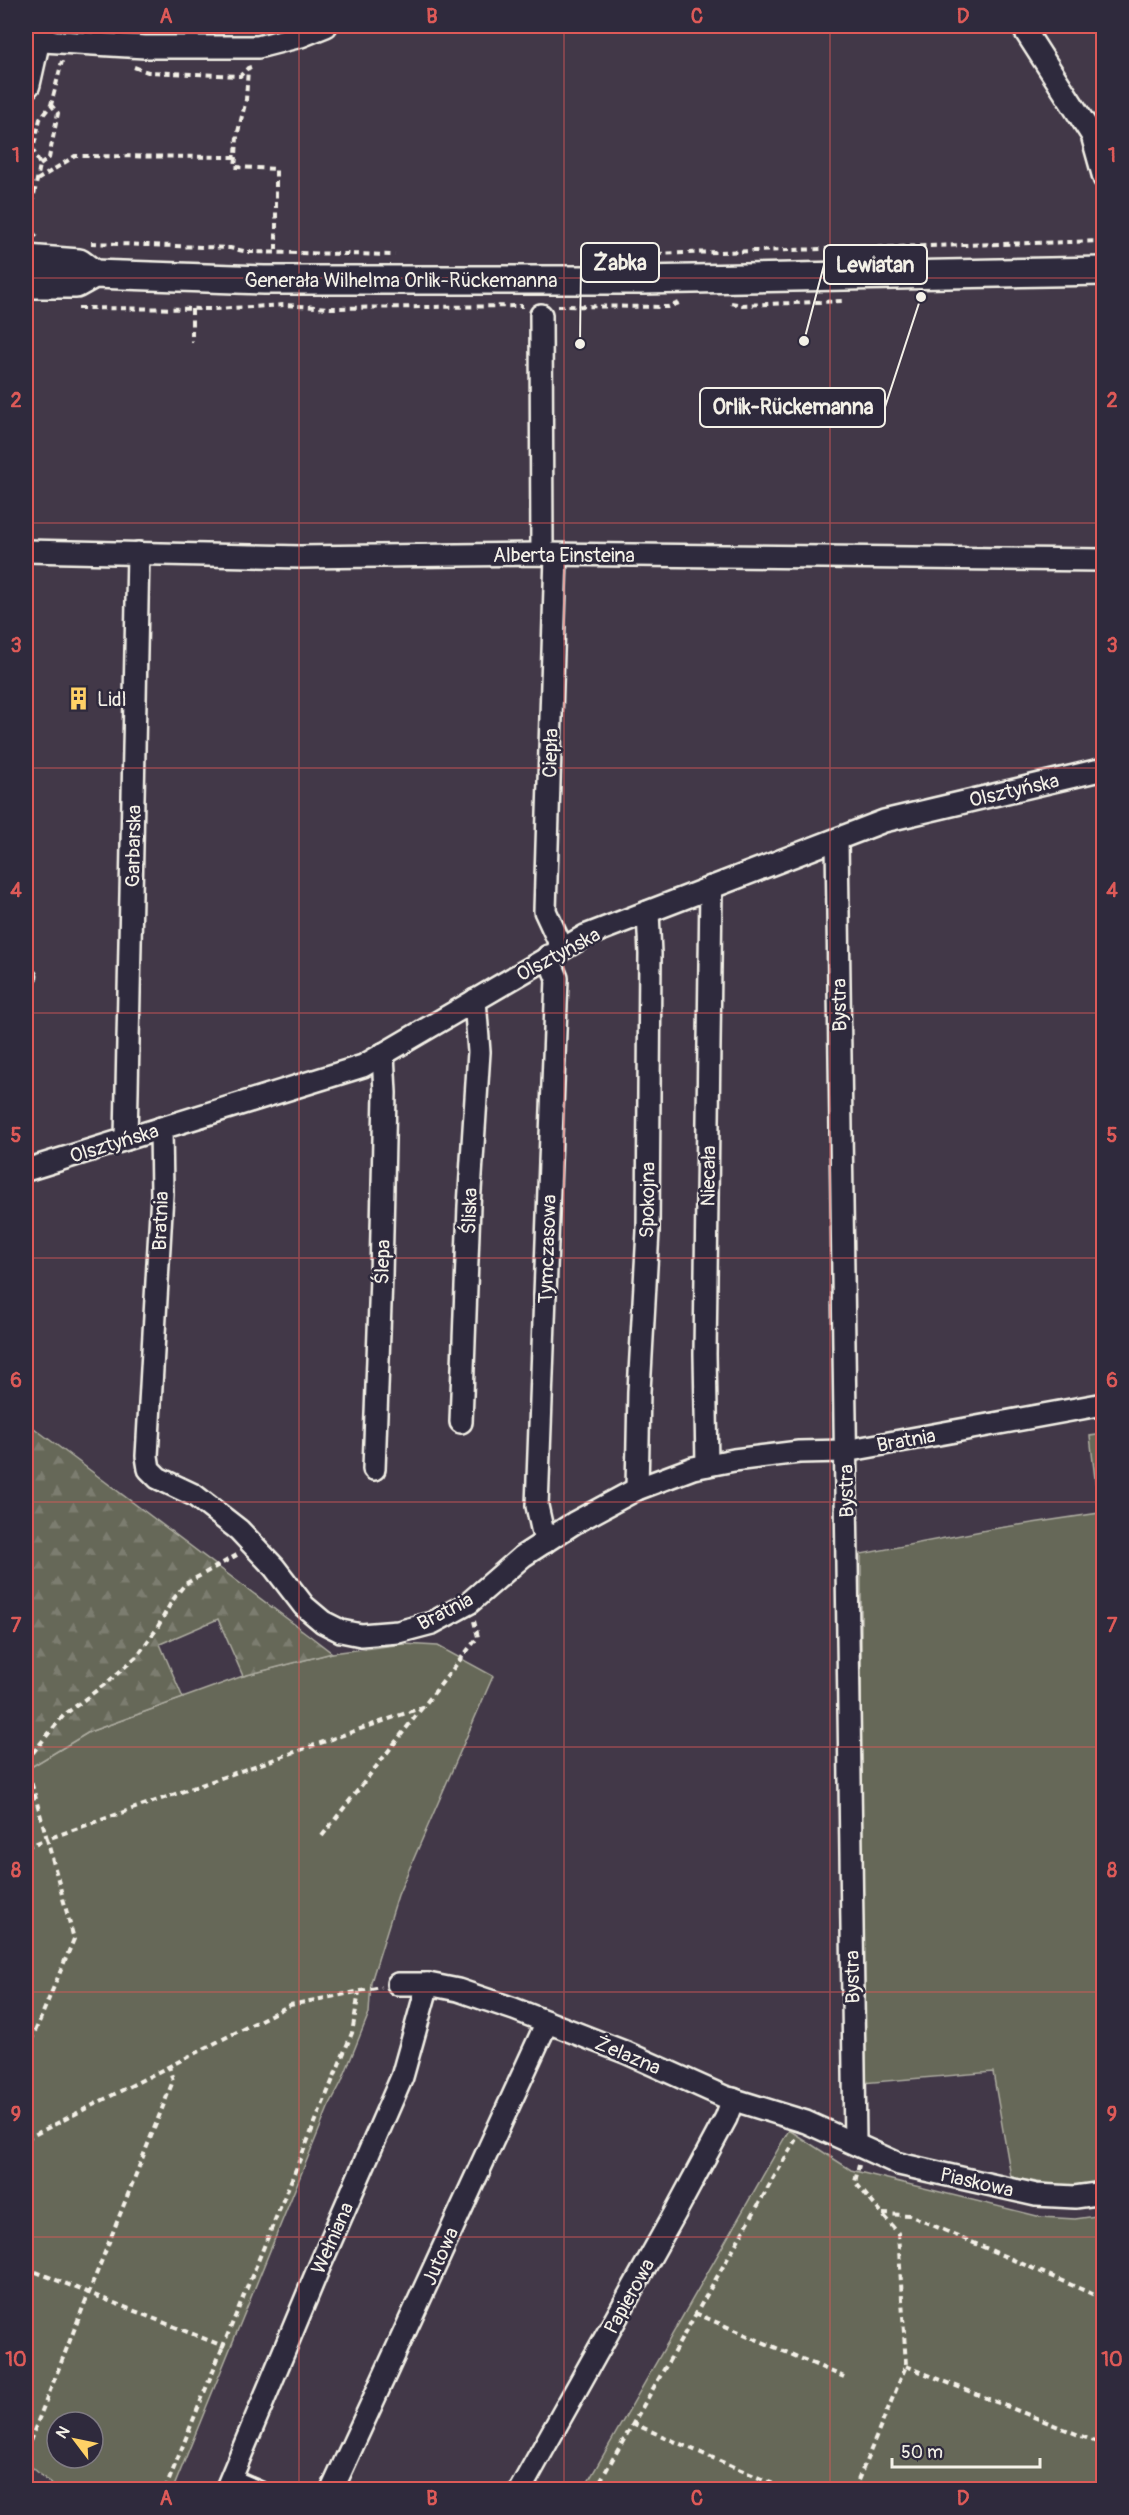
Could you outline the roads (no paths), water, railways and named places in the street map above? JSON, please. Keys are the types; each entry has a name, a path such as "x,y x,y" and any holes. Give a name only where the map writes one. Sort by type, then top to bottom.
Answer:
{"street":[{"path":"26,84 33,35 145,47 258,47 301,36 326,26"},
{"path":"1022,26 1095,121 1092,135 1104,178"},
{"name":"Generała Wilhelma Orlik-Rückemanna","path":"26,259 79,262 94,274"},
{"name":"Generała Wilhelma Orlik-Rückemanna","path":"26,284 76,284 94,274 264,280 619,280 1104,270"},
{"name":"Ciepła","path":"541,315 549,554 545,911 555,952"},
{"name":"Alberta Einsteina","path":"26,551 300,556 549,554 1104,560"},
{"name":"Garbarska","path":"126,1139 138,553"},
{"name":"Olsztyńska","path":"26,1170 363,1066 585,936 884,821 1104,769"},
{"name":"Bystra","path":"837,840 845,1451 859,2144"},
{"name":"Niecała","path":"707,1465 705,1354 711,887"},
{"name":"Spokojna","path":"637,1489 639,1391 648,1231 650,954 648,912"},
{"name":"Tymczasowa","path":"545,1542 537,1506 557,978 555,952"},
{"name":"Śliska","path":"461,1422 469,1206 479,1052 475,1000"},
{"name":"Ślepa","path":"374,1469 382,1266 385,1093 383,1054"},
{"name":"Bratnia","path":"160,1128 162,1194 147,1456 149,1468 158,1478 194,1495 239,1530 274,1567 304,1606 323,1622 342,1631 362,1635 398,1632 432,1623 469,1603 523,1556 574,1523 637,1489 693,1468 799,1452 845,1451 1104,1404"},
{"name":"Żelazna","path":"398,1984 428,1984 458,1990 627,2053 733,2099 806,2122 859,2144"},
{"name":"Wełniana","path":"229,2482 402,2077 428,1984"},
{"name":"Jutowa","path":"332,2490 548,2022"},
{"name":"Papierowa","path":"520,2490 675,2213 726,2118 733,2099"},
{"name":"Piaskowa","path":"859,2144 898,2164 1036,2195 1075,2198 1104,2193"}],"lane":[{"path":"229,2482 267,2490"}],"place":[{"name":"Orlik-Rückemanna","path":"921,297"},
{"name":"Lewiatan","path":"804,341"},
{"name":"Żabka","path":"580,344"},
{"name":"Lidl","path":"79,699"}]}
